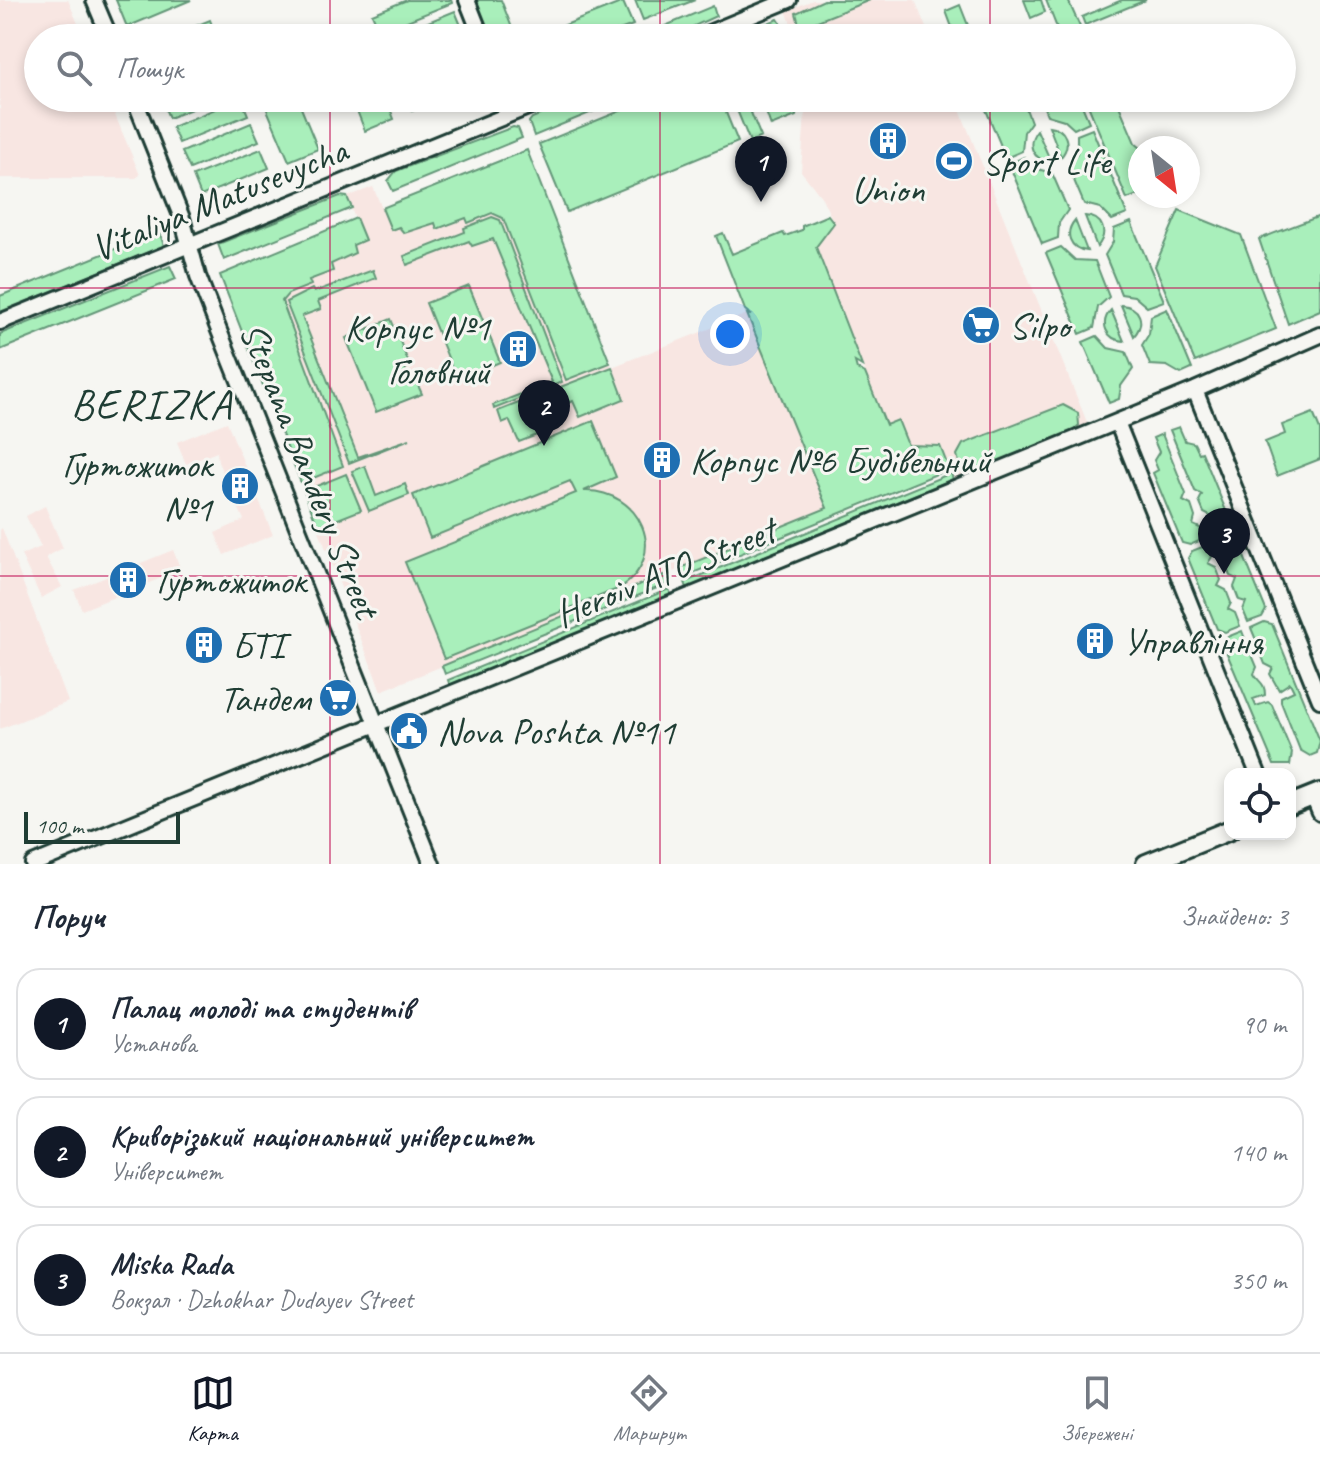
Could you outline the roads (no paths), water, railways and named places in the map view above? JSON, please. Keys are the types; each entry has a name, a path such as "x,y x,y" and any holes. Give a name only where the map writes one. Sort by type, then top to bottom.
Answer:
{"main road":[{"path":"1296,804 1318,801"},
{"path":"1146,864 1224,832"}],"street":[{"path":"94,0 104,24"},
{"path":"467,0 476,24"},
{"path":"731,24 789,0"},
{"name":"Stepana Bandery Street","path":"140,112 182,218 208,302 432,864"},
{"name":"Vitaliya Matusevycha","path":"0,322 513,113"},
{"name":"Heroiv ATO Street","path":"33,864 1195,390 1320,335"},
{"path":"1195,390 1320,700"},
{"path":"1117,422 1256,768"}],"place":[{"name":"Union","path":"888,141"},
{"name":"Sport Life","path":"954,161"},
{"name":"Палац молоді та студентів","path":"761,202"},
{"name":"Silpo","path":"981,325"},
{"name":"Корпус №1 Головний","path":"518,349"},
{"name":"Криворізький національний університет","path":"544,446"},
{"name":"Корпус №6 Будівельний","path":"662,460"},
{"name":"Гуртожиток №1","path":"240,486"},
{"name":"Miska Rada","path":"1224,574"},
{"name":"Гуртожиток","path":"128,580"},
{"name":"Управління","path":"1095,641"},
{"name":"БТІ","path":"204,645"},
{"name":"Тандем","path":"338,698"},
{"name":"Nova Poshta №11","path":"409,731"}],"district":[{"name":"BERIZKA","path":"152,404"}]}
